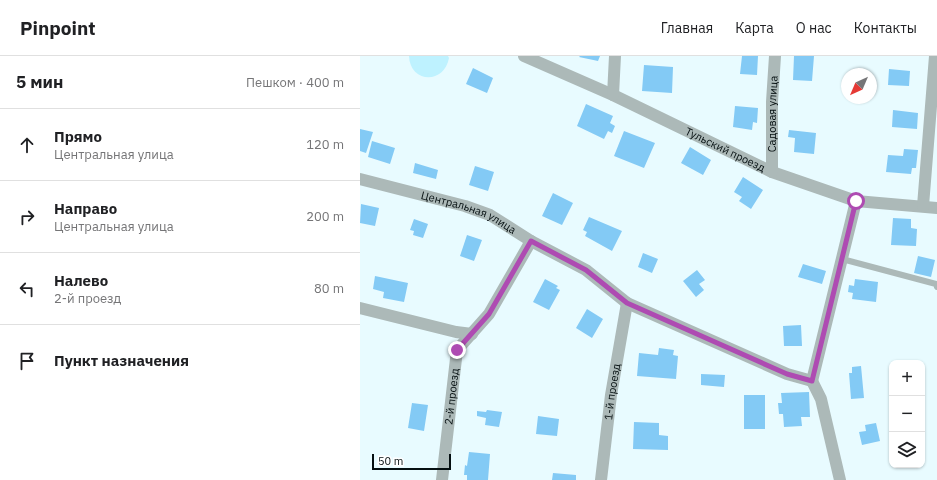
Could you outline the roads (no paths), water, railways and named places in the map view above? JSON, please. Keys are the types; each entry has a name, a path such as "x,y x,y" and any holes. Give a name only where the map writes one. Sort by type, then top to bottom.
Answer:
{"street":[{"name":"Тульский проезд","path":"524,56 613,95 772,172 856,201 937,208"},
{"path":"613,95 615,56"},
{"name":"Садовая улица","path":"772,172 772,102 775,56"},
{"path":"923,206 935,56"},
{"name":"Центральная улица","path":"360,179 465,206 490,215 531,241 586,270 627,303 787,374 812,381"},
{"path":"840,480 820,399 812,381 856,201"},
{"name":"2-й проезд","path":"442,480 456,358 460,345 472,334 489,314 531,241"},
{"name":"1-й проезд","path":"601,480 611,395 627,303"},
{"path":"360,308 456,332 472,334"}],"lane":[{"path":"842,259 936,284 937,287"}]}
